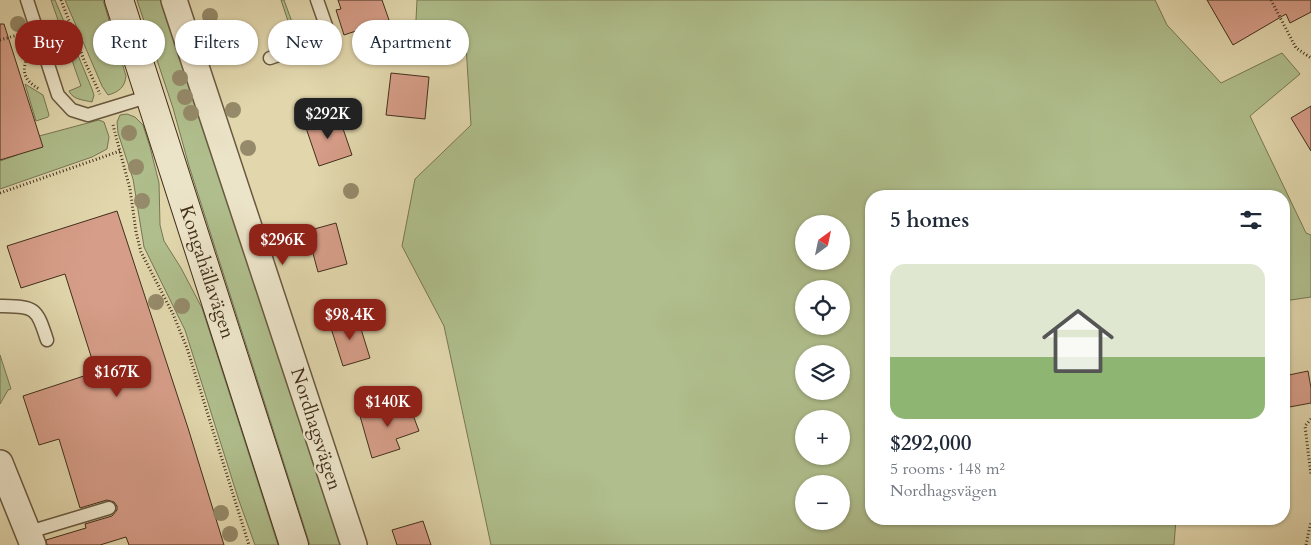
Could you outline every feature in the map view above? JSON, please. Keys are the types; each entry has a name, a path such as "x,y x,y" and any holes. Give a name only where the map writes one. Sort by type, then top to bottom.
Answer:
{"street":[{"name":"Kongahällavägen","path":"119,0 294,545"},
{"name":"Nordhagsvägen","path":"174,0 354,545"},
{"path":"0,463 31,539"}],"lane":[{"path":"27,0 33,20"},
{"path":"317,0 324,20"},
{"path":"48,65 58,96 72,110 88,115 150,96"},
{"path":"0,306 33,309 40,319 47,340"},
{"path":"31,539 109,508"}],"path":[{"path":"61,0 84,60 106,108 130,189 141,252 173,314 187,348 250,545"},
{"path":"1271,0 1296,48 1311,58"},
{"path":"0,40 15,36"},
{"path":"0,193 120,150"},
{"path":"1311,419 1305,426 1311,475"},
{"path":"1306,545 1311,521"}],"green space":[{"path":"51,0 55,0 63,20 58,20"},
{"path":"65,0 103,0 109,20 93,20 93,65 123,65 126,76 125,80 123,86 115,92 108,95 102,86 83,42 83,20 74,20"},
{"path":"137,0 162,0 175,40 175,65 183,65 192,90 344,545 310,545 159,65 165,65 165,20 144,20"},
{"path":"281,0 284,0 291,20 288,20"},
{"path":"417,0 1155,0 1167,25 1221,83 1282,53 1300,74 1250,116 1285,190 865,190 865,525 1176,525 1174,545 491,545 444,326 402,246 415,179 471,125 467,65 469,65 469,20 416,20"},
{"path":"74,65 82,65 94,95 92,102 76,98 69,91 81,86"},
{"path":"25,84 43,95 48,117 36,121"},
{"path":"127,114 135,117 143,125 159,183 160,225 164,241 202,308 278,545 255,545 238,498 185,330 144,247 133,179 118,133 117,122 120,115"},
{"path":"99,120 104,122 109,137 107,149 92,157 0,189 0,161 17,155 13,143"},
{"path":"1290,200 1306,233 1311,235 1311,297 1290,300"},
{"path":"0,355 11,389 8,390 0,404"}],"building":[{"path":"338,0 382,0 389,20 352,20 352,32 344,35 342,20 339,20 336,10 341,9"},
{"path":"1207,0 1311,0 1311,12 1290,23 1286,14 1233,45"},
{"path":"0,24 4,24 15,59 15,65 17,65 43,147 0,160"},
{"path":"391,73 429,77 425,119 386,115"},
{"path":"1311,106 1311,151 1291,118"},
{"path":"338,114 352,155 319,166 305,125"},
{"path":"117,211 224,545 129,545 126,537 100,545 47,545 46,540 86,528 85,524 112,516 117,510 117,506 114,502 107,500 80,508 59,439 39,445 23,396 96,372 65,274 21,288 7,246"},
{"path":"336,223 347,264 318,272 307,231"},
{"path":"357,316 370,358 343,366 330,325"},
{"path":"1308,371 1311,403 1290,407 1290,375"},
{"path":"408,402 419,431 396,439 400,449 372,458 360,416"},
{"path":"423,521 431,545 397,545 392,530"}]}
